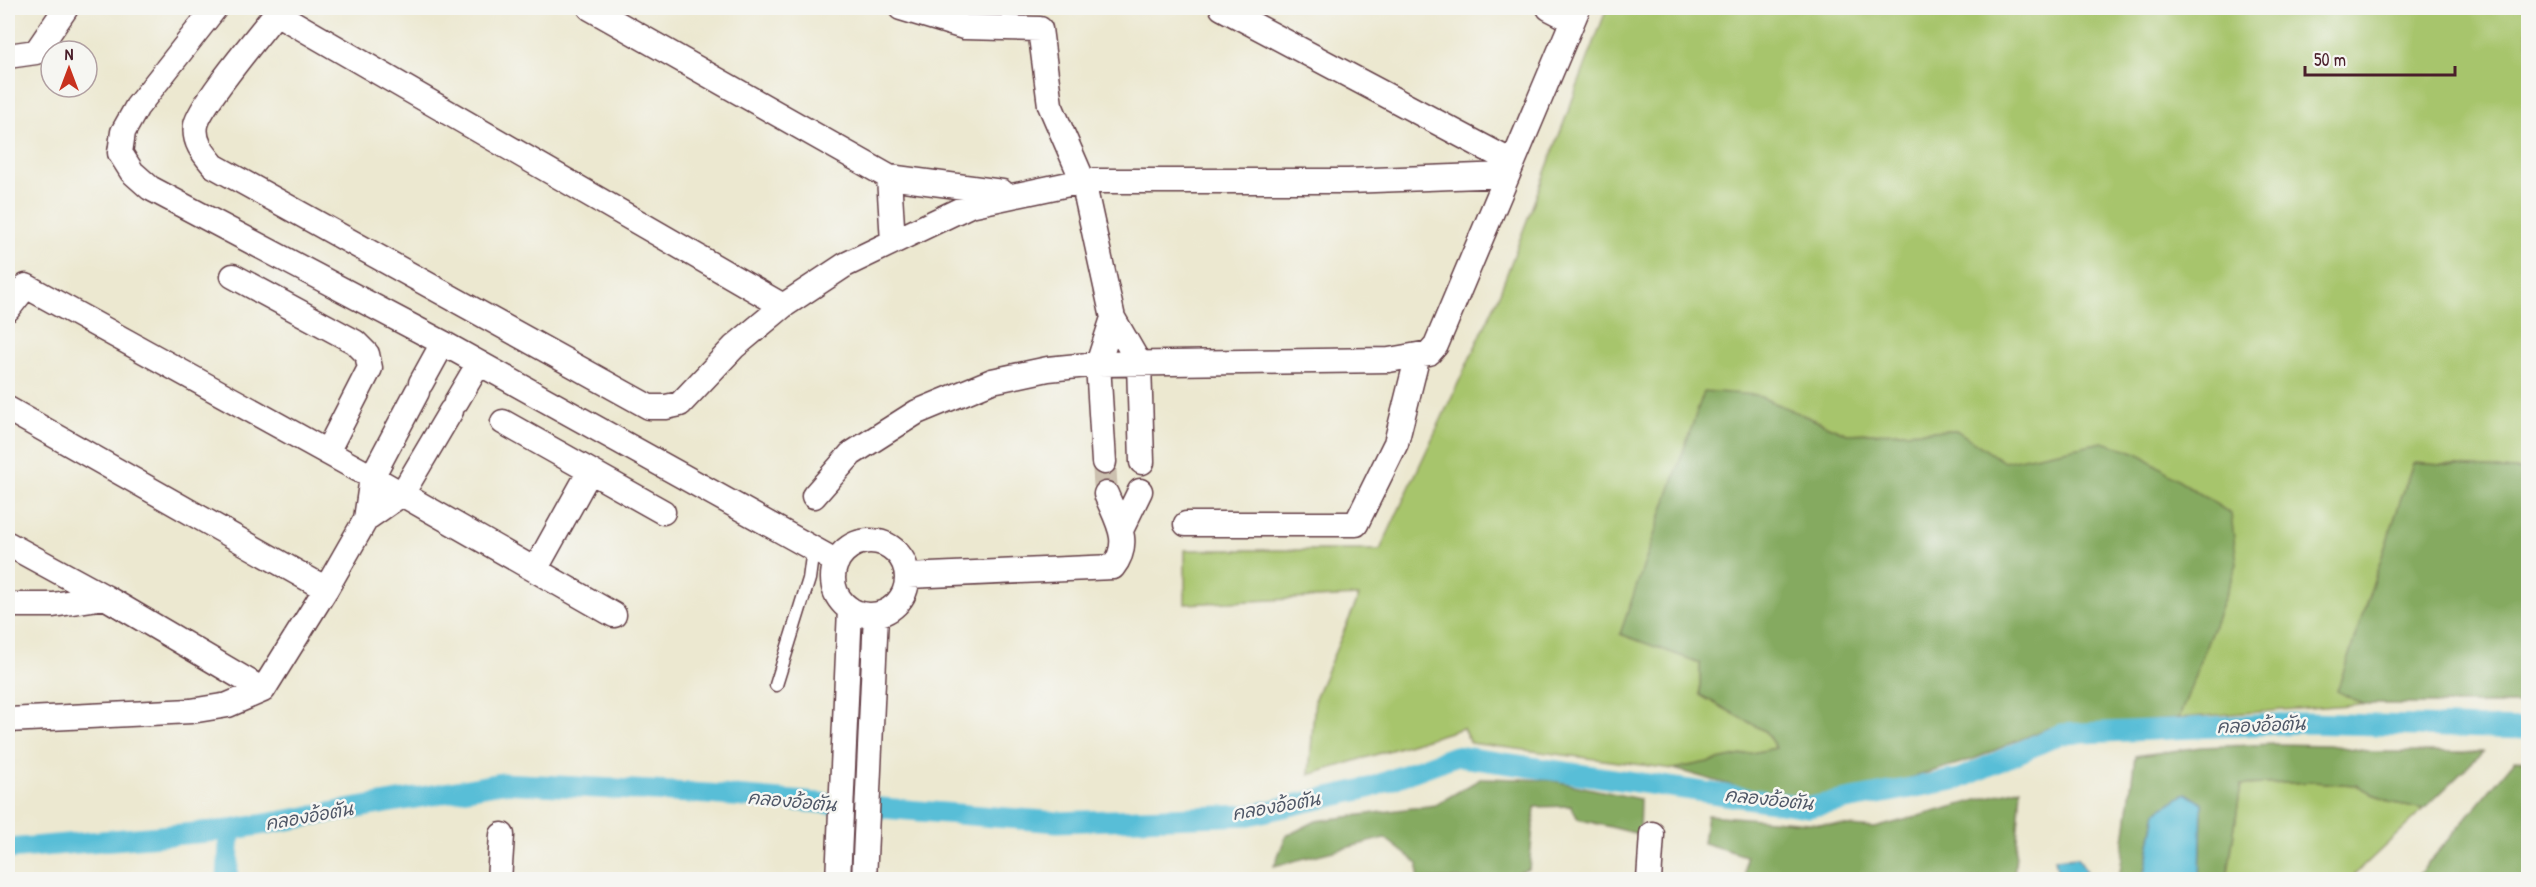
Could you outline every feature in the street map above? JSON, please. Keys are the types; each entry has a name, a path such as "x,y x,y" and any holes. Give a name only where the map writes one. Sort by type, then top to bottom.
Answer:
{"street":[{"path":"8,56 36,52 66,8"},
{"path":"215,8 137,107 123,132 120,153 132,172 150,188 443,343 837,562"},
{"path":"590,8 889,177 1019,195"},
{"path":"901,8 964,27 1041,18 1050,105 1083,181 1113,318 1139,363 1142,462"},
{"path":"1222,8 1509,169"},
{"path":"814,496 850,454 916,412 992,381 1048,369 1098,364 1389,360 1429,353 1436,345 1575,14 1550,8"},
{"path":"783,306 278,10 205,106 196,125 199,147 214,166 649,407 680,404 734,347 783,306 845,265 970,205 1083,181 1348,181 1509,169"},
{"path":"889,177 893,242"},
{"path":"233,276 355,342 367,354 370,368 327,452"},
{"path":"8,309 17,280 615,615"},
{"path":"1104,462 1098,364 1113,318"},
{"path":"8,720 191,711 228,705 263,690 326,590 366,519 372,477 443,343"},
{"path":"1186,524 1356,524 1396,443 1418,355"},
{"path":"366,519 402,494 478,363"},
{"path":"8,409 326,590"},
{"path":"503,422 663,512"},
{"path":"535,570 590,471"},
{"path":"1121,531 1140,491"},
{"path":"908,576 1113,567 1123,551 1121,531 1106,494"},
{"path":"878,541 893,548 904,560 908,576 903,597 896,606 876,615 862,614 850,609 840,600 834,588 833,575 837,562 847,549 861,542 878,541"},
{"path":"8,544 105,597 263,690"},
{"path":"8,605 53,605 105,597"},
{"path":"838,879 850,609"},
{"path":"864,879 876,615"},
{"path":"1649,879 1652,834"},
{"path":"499,879 501,835"}],"lane":[{"path":"776,685 809,579 813,549"}],"green space":[{"path":"1607,8 2528,8 2528,471 2413,463 2338,690 2362,704 2179,718 2237,564 2103,442 2004,462 1956,430 1847,434 1756,395 1700,663 1700,695 1765,731 1776,748 1674,769 1470,743 1463,728 1309,775 1315,698 1359,596 1185,604 1185,550 1380,550 1497,300"},
{"path":"1704,391 1756,395 1847,434 1956,430 2004,462 2103,442 2138,453 2231,514 2237,564 2179,718 2048,728 1974,759 1887,785 1799,799 1751,791 1674,769 1776,748 1765,731 1700,695 1700,663 1620,634"},
{"path":"2413,463 2528,471 2528,704 2362,704 2337,691"},
{"path":"2275,744 2329,745 2373,752 2483,752 2424,809 2389,802 2356,785 2314,782 2241,785 2227,879 2200,879 2202,803 2156,812 2144,879 2119,880 2135,756 2201,747"},
{"path":"2515,760 2528,761 2527,879 2415,879"},
{"path":"1482,778 1550,780 1640,799 1639,834 1578,819 1571,806 1535,807 1529,869 1500,879 1418,879 1418,864 1385,838 1274,866 1286,836 1316,821 1435,805"},
{"path":"2314,782 2356,785 2389,802 2424,809 2350,879 2227,880 2241,785"},
{"path":"2021,788 2014,879 1745,879 1746,856 1703,843 1707,815 1875,828"}],"water":[{"path":"2186,793 2202,803 2200,879 2144,879 2156,812"},
{"path":"2078,857 2086,871 2077,879 2059,879 2055,859"}],"waterway":[{"name":"คลองอ้อตัน","path":"8,849 230,830 502,783 708,794 1057,822 1249,815 1369,788 1455,756 1809,807 1959,779 2061,734 2304,723 2528,729"},
{"path":"227,880 230,830"}],"tunnel":[{"path":"1104,462 1106,494"}]}
